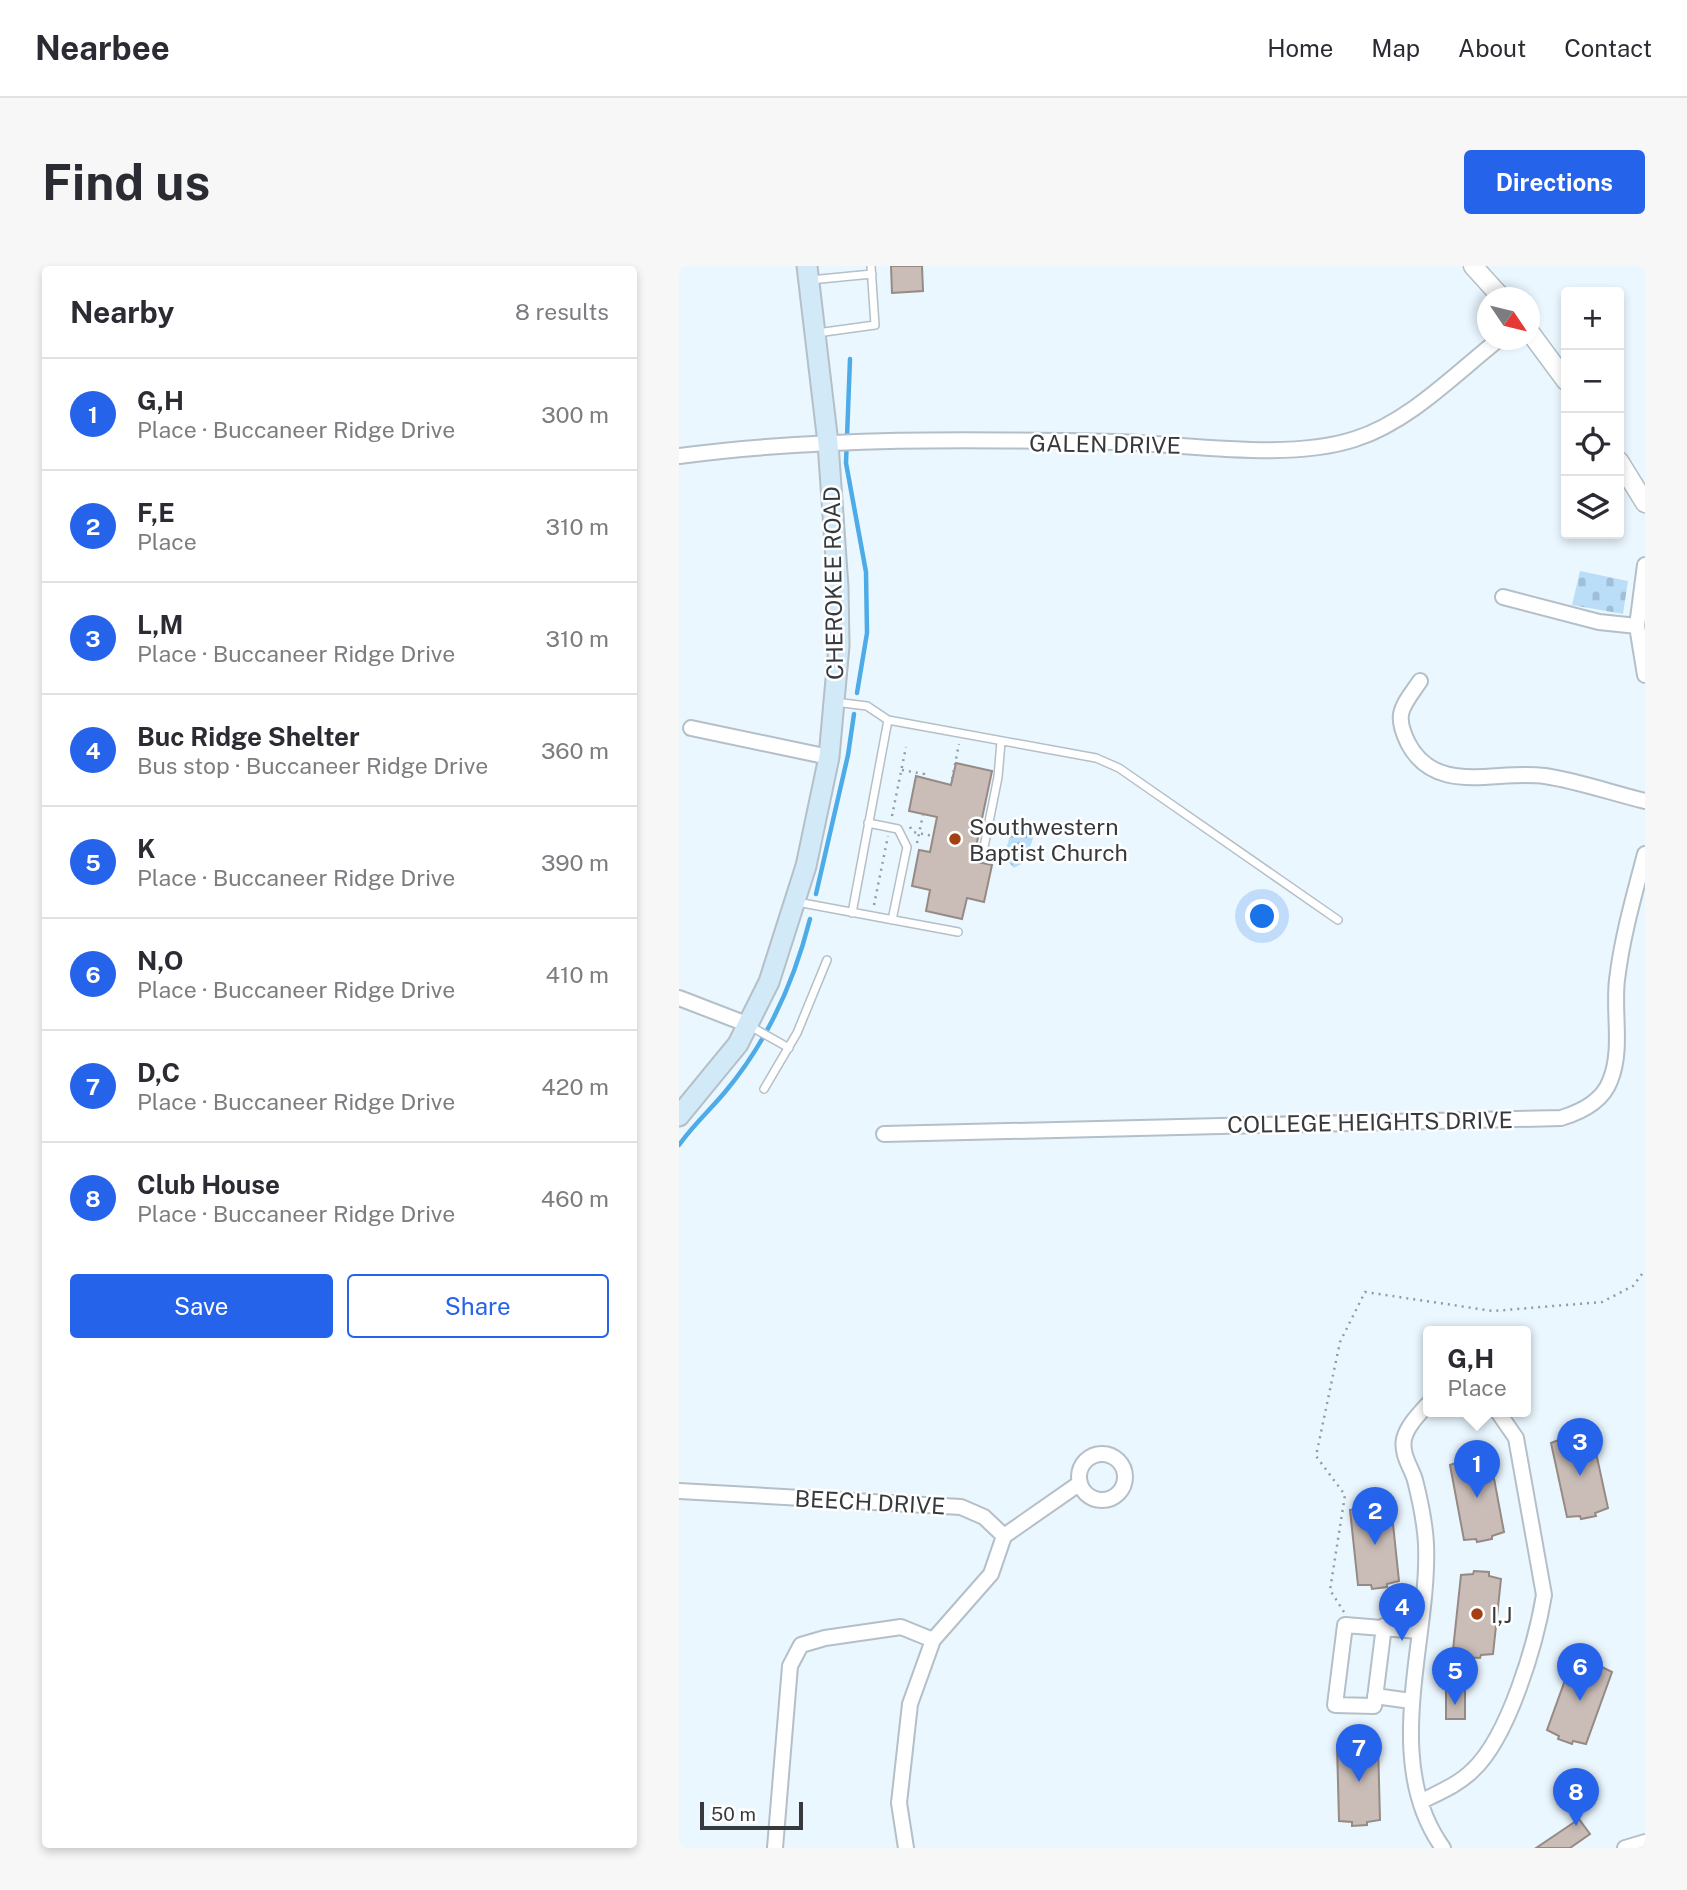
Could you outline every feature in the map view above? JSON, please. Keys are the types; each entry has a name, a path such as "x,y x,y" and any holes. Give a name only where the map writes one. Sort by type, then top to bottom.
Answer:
{"main road":[{"name":"CHEROKEE ROAD","path":"679,1116 723,1063 749,1025 777,962 796,901 829,757 839,646 838,599 828,443 813,334 808,273"}],"street":[{"path":"1473,266 1492,287"},
{"path":"1540,346 1561,374"},
{"name":"GALEN DRIVE","path":"679,456 828,443 1118,442 1274,449 1329,445 1379,430 1485,350"},
{"path":"1624,469 1645,503"},
{"path":"1645,565 1637,626 1645,675"},
{"path":"1503,597 1578,618 1637,626"},
{"path":"1420,681 1400,711 1399,726 1420,763 1434,772 1468,778 1524,774 1547,777 1645,801"},
{"path":"691,728 829,757"},
{"name":"COLLEGE HEIGHTS DRIVE","path":"884,1134 1561,1118 1579,1112 1606,1090 1616,1063 1617,981 1626,926 1645,854"},
{"path":"679,998 749,1025"},
{"path":"1423,1411 1410,1428 1404,1450 1415,1481 1426,1542 1411,1701 1412,1748 1422,1801 1432,1832 1443,1848"},
{"path":"1422,1801 1462,1780 1476,1768 1496,1741 1507,1719 1541,1617 1544,1595 1516,1438 1501,1417"},
{"path":"906,1848 899,1803 910,1704 933,1640 991,1574 1004,1536 1080,1483"},
{"name":"BEECH DRIVE","path":"679,1491 961,1507 984,1517 1004,1536"},
{"path":"1384,1626 1374,1706 1335,1705 1345,1619 1419,1631"},
{"path":"775,1848 790,1666 801,1645 825,1638 901,1627 933,1640"},
{"path":"1375,1696 1411,1701"},
{"path":"1625,1848 1645,1842"}],"lane":[{"path":"808,273 871,270 875,326 813,334"},
{"path":"834,702 867,706 888,720 1097,758 1119,768 1338,920"},
{"path":"852,913 888,720"},
{"path":"982,857 998,777 1001,742"},
{"path":"868,823 898,829 907,847 892,920"},
{"path":"796,901 958,932"},
{"path":"764,1089 789,1048 827,960"},
{"path":"749,1025 789,1048"}],"path":[{"path":"952,779 962,734"},
{"path":"899,820 892,819 906,747"},
{"path":"902,770 924,774 923,778"},
{"path":"917,844 924,810"},
{"path":"906,822 913,832 933,836"},
{"path":"872,916 890,828"},
{"path":"1345,1619 1330,1590 1345,1495 1316,1457 1340,1342 1365,1292 1493,1311 1602,1301 1633,1286 1645,1270"}],"green space":[{"path":"1580,571 1628,581 1623,614 1572,605"},
{"path":"1027,822 1035,832 1025,862 1014,868 1004,857 1013,824"}],"building":[{"path":"891,266 922,266 923,291 892,293"},
{"name":"Southwestern Baptist Church","path":"956,763 992,771 973,861 992,865 984,902 967,898 962,919 926,911 930,890 912,886 919,850 930,852 937,817 909,811 916,776 951,785"},
{"path":"1578,1432 1579,1435 1592,1434 1608,1508 1595,1513 1596,1516 1581,1519 1580,1516 1567,1517 1551,1443 1564,1438 1563,1435"},
{"path":"1476,1455 1477,1458 1490,1457 1504,1532 1492,1536 1492,1539 1477,1542 1476,1539 1464,1540 1450,1465 1462,1461 1461,1457"},
{"path":"1378,1501 1378,1505 1391,1505 1399,1581 1387,1584 1387,1587 1372,1589 1371,1585 1358,1585 1350,1510 1363,1507 1362,1503"},
{"name":"I,J","path":"1474,1571 1489,1572 1489,1576 1501,1579 1493,1654 1481,1655 1480,1658 1465,1657 1465,1653 1453,1650 1461,1575 1473,1574"},
{"path":"1573,1658 1586,1661 1587,1658 1601,1663 1600,1666 1612,1672 1586,1744 1573,1741 1572,1744 1558,1739 1559,1736 1547,1730"},
{"path":"1465,1690 1465,1719 1446,1719 1446,1691"},
{"path":"1350,1739 1365,1739 1366,1743 1378,1744 1380,1820 1367,1822 1367,1825 1352,1826 1352,1822 1339,1821 1337,1745 1350,1743"},
{"path":"1579,1819 1590,1834 1570,1848 1536,1848"}],"waterway":[{"path":"850,359 846,463 866,572 867,633 857,693"},
{"path":"816,894 848,755 854,714"},
{"path":"679,1145 725,1092 754,1053 787,988 810,919"}],"place":[{"name":"Southwestern Baptist Church","path":"955,839"},
{"name":"L,M","path":"1580,1476"},
{"name":"G,H","path":"1477,1498"},
{"name":"F,E","path":"1375,1545"},
{"name":"I,J","path":"1477,1614"},
{"name":"Buc Ridge Shelter","path":"1402,1641"},
{"name":"N,O","path":"1580,1701"},
{"name":"K","path":"1455,1705"},
{"name":"D,C","path":"1359,1782"},
{"name":"Club House","path":"1576,1826"}]}
